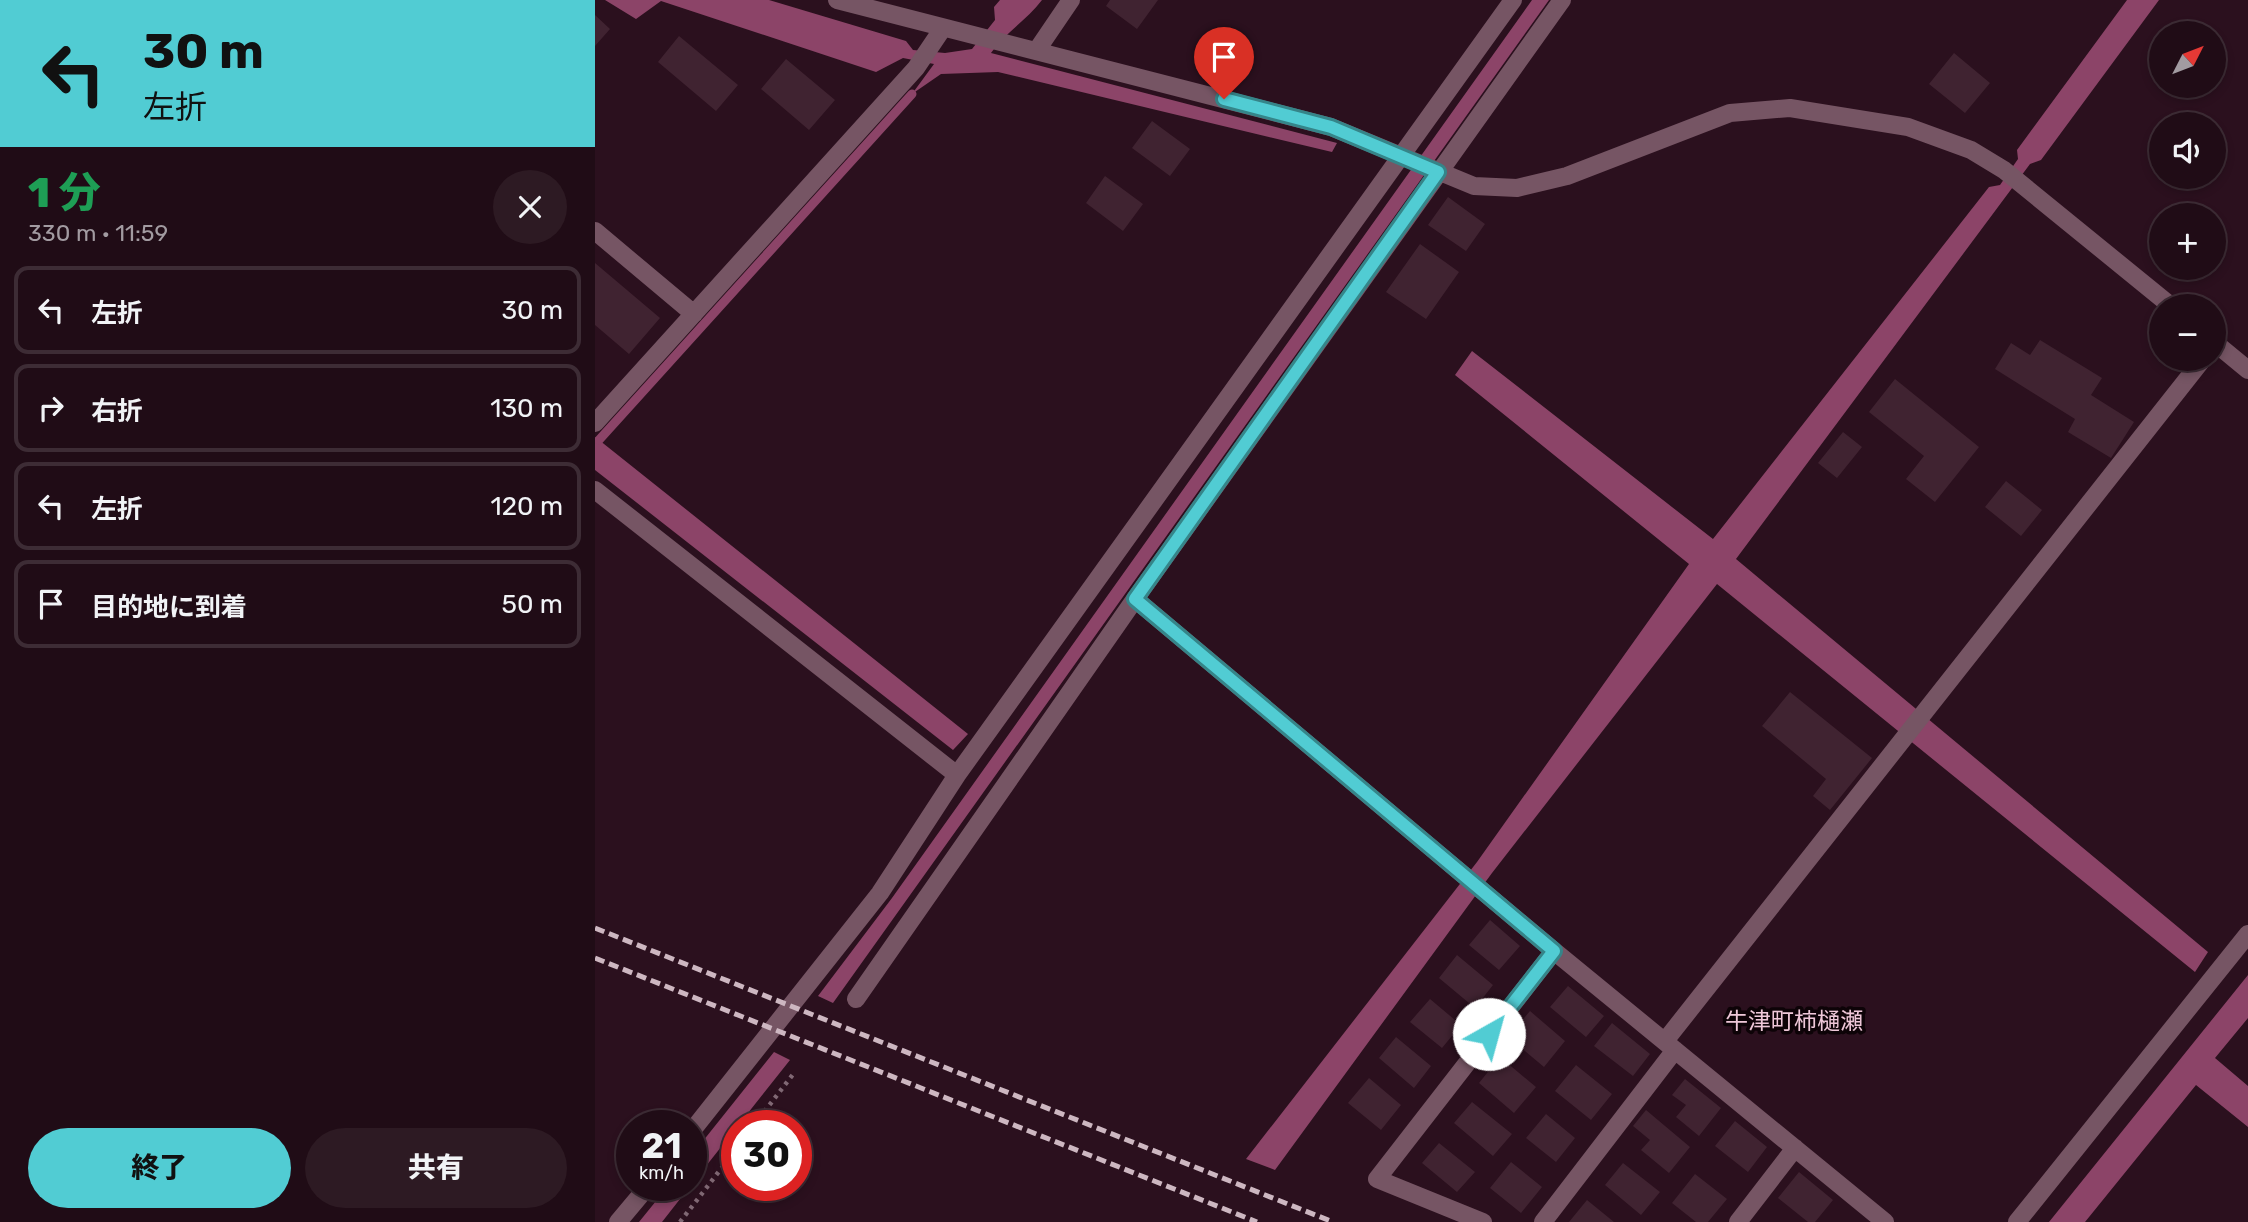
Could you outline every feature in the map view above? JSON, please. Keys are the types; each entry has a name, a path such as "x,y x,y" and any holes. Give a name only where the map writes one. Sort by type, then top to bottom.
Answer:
{"street":[{"path":"837,0 1331,127 1474,186 1517,188 1567,176 1730,113 1790,108 1908,127 1971,150 2004,170 2156,294"},
{"path":"1037,50 1071,0"},
{"path":"707,1112 880,893 957,775 1513,0"},
{"path":"856,999 1135,599 1562,0"},
{"path":"595,423 916,68 943,28"},
{"path":"595,231 694,314"},
{"path":"2226,353 2248,370"},
{"path":"1542,1222 1670,1046 1926,709 2194,371"},
{"path":"595,490 957,775"},
{"path":"1135,599 1554,951 1885,1222"},
{"path":"2018,1222 2248,934"},
{"path":"1483,1222 1377,1179 1554,951"},
{"path":"1738,1222 1795,1148"},
{"path":"618,1222 636,1201"}],"path":[{"path":"766,1110 794,1073"},
{"path":"680,1222 721,1169"}],"shaded area":[{"path":"605,0 769,0 906,41 913,50 945,53 972,49 995,20 994,7 1000,0 1042,0 991,53 1337,143 1332,152 998,72 941,74 912,94 934,64 903,58 876,72 661,1 636,19"},
{"path":"1532,0 1549,0 833,1003 818,996 892,898"},
{"path":"2127,0 2159,0 2041,160 2030,164 1736,559 2208,952 2195,972 1717,584 1492,873 1275,1170 1246,1159 1477,862 1689,564 1455,375 1472,351 1713,539 1989,187 2000,185 2018,159 2017,150"},
{"path":"595,437 968,734 953,750 595,470"},
{"path":"2248,975 2248,1018 2215,1058 2248,1086 2248,1127 2196,1085 2085,1222 2049,1222"},
{"path":"774,1052 790,1060 750,1110 728,1110"},
{"path":"721,1118 721,1147 707,1165 707,1136"},
{"path":"656,1201 678,1201 662,1222 639,1222"}],"building":[{"path":"1110,0 1158,0 1137,29 1106,6"},
{"path":"595,15 610,29 595,46"},
{"path":"679,36 738,85 716,111 658,62"},
{"path":"1954,53 1990,83 1965,113 1929,84"},
{"path":"786,59 835,100 809,130 761,89"},
{"path":"1152,121 1190,149 1170,176 1132,148"},
{"path":"1105,176 1143,204 1123,231 1086,203"},
{"path":"1448,197 1485,224 1466,251 1428,225"},
{"path":"1420,244 1459,272 1426,319 1386,292"},
{"path":"595,263 660,318 629,354 595,325"},
{"path":"2040,340 2102,378 2091,395 2134,422 2111,458 2068,432 2075,419 1995,369 2011,343 2030,355"},
{"path":"1895,379 1979,447 1935,502 1906,479 1924,456 1869,412"},
{"path":"1843,432 1862,447 1837,478 1818,463"},
{"path":"2006,481 2042,510 2021,536 1985,507"},
{"path":"1790,692 1872,758 1830,810 1813,796 1826,779 1762,726"},
{"path":"1490,920 1520,946 1499,970 1469,945"},
{"path":"1457,955 1493,985 1475,1008 1439,978"},
{"path":"1568,986 1604,1016 1586,1037 1550,1007"},
{"path":"1430,999 1461,1025 1442,1048 1410,1022"},
{"path":"1530,1011 1565,1041 1544,1067 1508,1037"},
{"path":"1612,1023 1650,1054 1633,1076 1594,1046"},
{"path":"1396,1037 1431,1066 1414,1088 1379,1058"},
{"path":"1500,1057 1536,1087 1514,1113 1479,1083"},
{"path":"1576,1065 1612,1094 1591,1120 1555,1091"},
{"path":"1369,1078 1401,1105 1381,1130 1348,1103"},
{"path":"1685,1079 1721,1108 1699,1136 1676,1117 1686,1105 1672,1095"},
{"path":"1472,1102 1512,1134 1493,1156 1454,1123"},
{"path":"1646,1110 1690,1147 1669,1173 1641,1150 1650,1140 1633,1126"},
{"path":"1546,1114 1575,1138 1556,1162 1526,1138"},
{"path":"1735,1121 1767,1147 1748,1172 1715,1146"},
{"path":"1439,1143 1475,1172 1457,1192 1422,1163"},
{"path":"1511,1162 1542,1187 1521,1213 1490,1188"},
{"path":"1623,1163 1660,1192 1641,1215 1605,1185"},
{"path":"1799,1172 1833,1200 1815,1222 1808,1222 1778,1198"},
{"path":"1695,1174 1727,1199 1708,1222 1696,1222 1672,1203"},
{"path":"1587,1200 1614,1222 1569,1222"}],"waterway":[{"path":"599,440 912,94"}],"railway":[{"path":"595,928 1333,1222"},
{"path":"595,958 1257,1222"}],"district":[{"name":"牛津町柿樋瀬","path":"1794,1021"}],"route":[{"path":"1224,99 1331,127 1438,172 1135,599 1554,951 1489,1034"}]}
